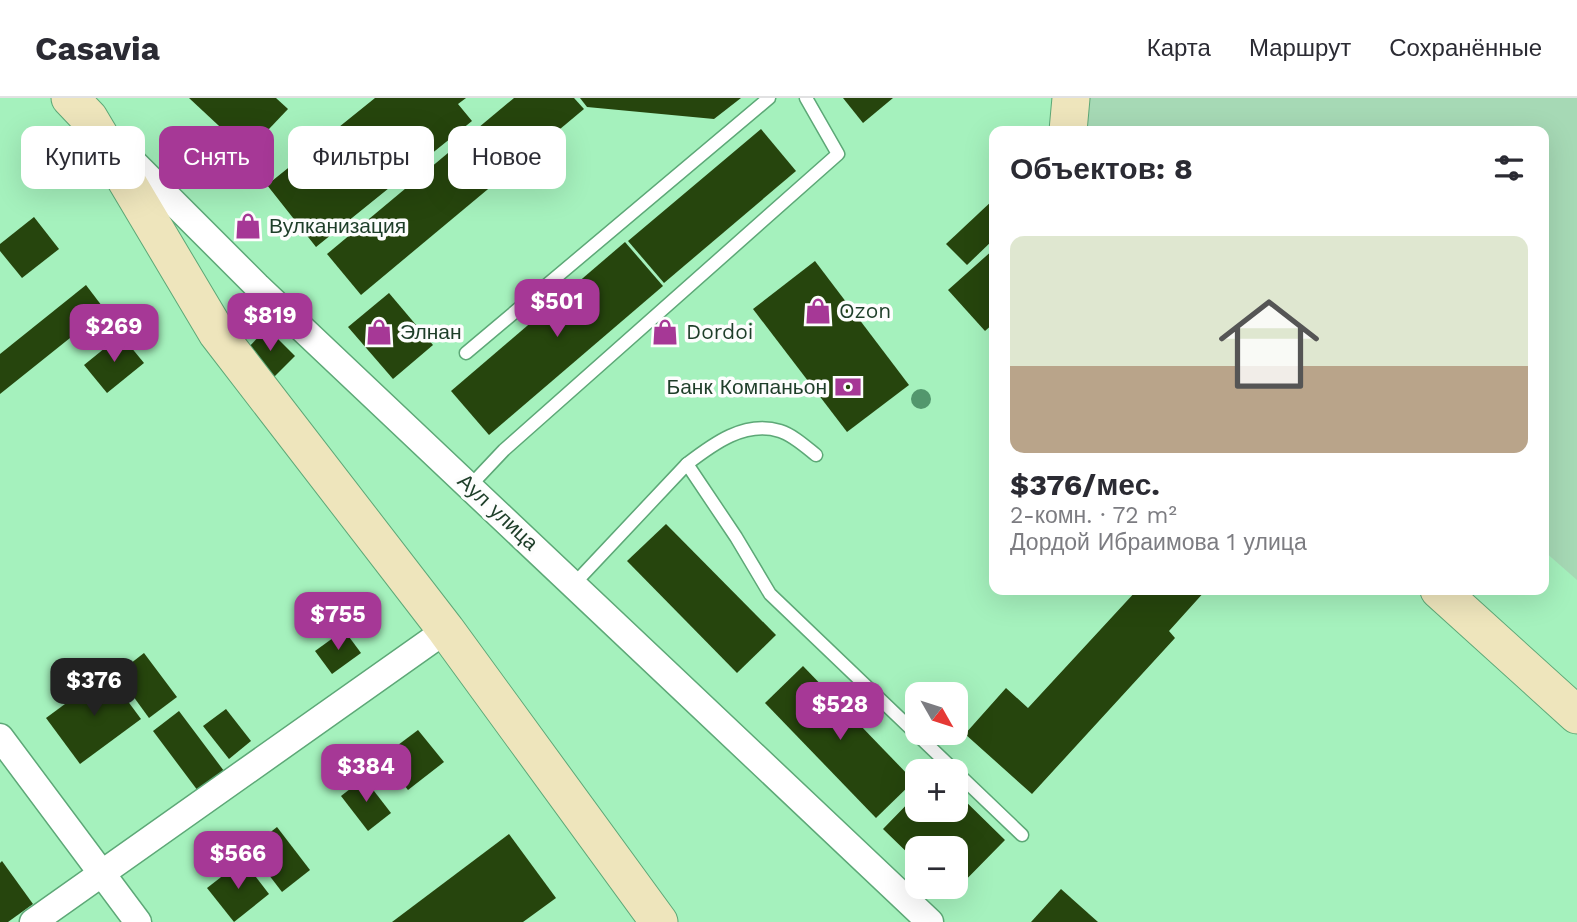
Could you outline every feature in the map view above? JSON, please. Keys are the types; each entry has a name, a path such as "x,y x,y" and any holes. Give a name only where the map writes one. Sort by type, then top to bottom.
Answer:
{"main road":[{"path":"1069,126 1071,98"},
{"path":"79,108 217,333 446,630 659,922"},
{"path":"1445,595 1577,715"}],"street":[{"name":"Аул улица","path":"79,108 257,286 930,922"},
{"path":"33,922 446,630"},
{"path":"0,737 138,922"}],"lane":[{"path":"466,353 769,98"},
{"path":"470,486 504,450 838,154 806,98"},
{"path":"574,584 687,464 722,439 737,433 765,429 782,432 816,455"},
{"path":"687,464 770,594 1023,835"}],"green space":[{"path":"1087,98 1577,98 1577,580 1549,555 1549,126 1082,126"}],"building":[{"path":"189,98 276,98 288,109 272,126 219,126"},
{"path":"375,98 466,98 458,104 472,121 466,126 448,126 448,140 434,152 434,126 340,126"},
{"path":"514,98 574,98 584,109 564,126 480,126"},
{"path":"580,98 741,98 714,119 587,107"},
{"path":"843,98 893,98 863,123"},
{"path":"761,129 796,171 664,283 628,241"},
{"path":"448,153 448,189 488,189 361,295 327,254 405,189 434,189 434,165"},
{"path":"288,168 288,189 388,189 316,247 270,189 274,189 274,179"},
{"path":"989,204 989,244 967,265 946,244"},
{"path":"34,217 59,249 22,278 0,251 0,244"},
{"path":"625,242 663,286 489,435 451,391"},
{"path":"989,253 989,327 985,331 948,290"},
{"path":"815,261 909,385 847,432 753,309"},
{"path":"86,285 105,310 0,394 0,354"},
{"path":"389,293 433,345 393,379 348,327"},
{"path":"267,328 295,356 274,377 246,350"},
{"path":"121,335 144,363 107,393 84,365"},
{"path":"666,524 776,635 737,673 627,561"},
{"path":"1132,595 1201,595 1169,631 1175,638 1032,794 968,737 968,731 1006,688 1028,708"},
{"path":"344,630 361,653 332,674 315,651"},
{"path":"144,653 177,697 149,718 117,674"},
{"path":"803,666 905,772 905,790 876,818 765,703"},
{"path":"107,673 141,719 80,764 46,718"},
{"path":"226,709 251,741 229,759 203,726"},
{"path":"179,711 224,771 198,791 153,731"},
{"path":"418,730 444,762 408,790 382,757"},
{"path":"364,778 391,813 368,831 341,796"},
{"path":"968,804 1005,840 968,878 968,836 905,836 905,850 883,829 905,806 905,822 968,822"},
{"path":"277,827 310,870 282,892 249,849"},
{"path":"509,834 556,898 523,922 392,922"},
{"path":"243,860 269,894 234,922 207,888"},
{"path":"2,861 33,904 8,922 0,922"},
{"path":"1061,889 1098,922 1031,922"}],"place":[{"name":"Вулканизация","path":"248,226"},
{"name":"Ozon","path":"818,311"},
{"name":"Элнан","path":"379,332"},
{"name":"Dordoi","path":"665,332"},
{"name":"Банк Компаньон","path":"848,387"}]}
